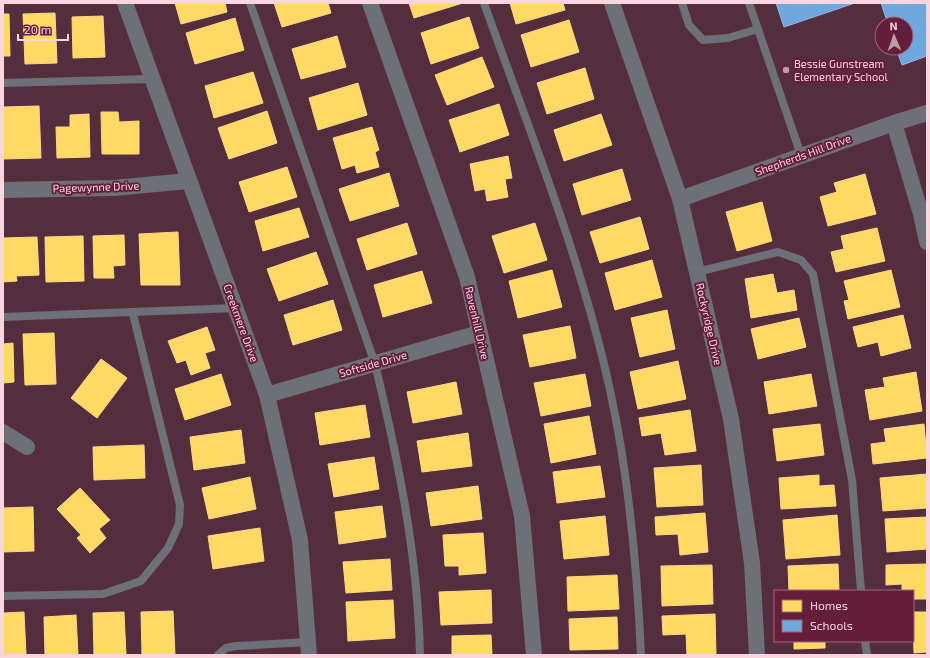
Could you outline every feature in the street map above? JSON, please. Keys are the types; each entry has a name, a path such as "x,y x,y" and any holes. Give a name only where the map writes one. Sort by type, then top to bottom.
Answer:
{"street":[{"name":"Creekmere Drive","path":"125,3 188,181 267,395 300,540 308,649"},
{"name":"Ravenhill Drive","path":"370,3 466,277 522,516 534,655"},
{"name":"Rockyridge Drive","path":"612,3 680,199 732,426 752,563 756,655"},
{"name":"Shepherds Hill Drive","path":"680,199 801,155 927,113"},
{"path":"894,123 926,232"},
{"name":"Pagewynne Drive","path":"3,190 113,188 188,181"},
{"name":"Softside Drive","path":"267,395 479,333"},
{"path":"3,432 27,448"}],"lane":[{"path":"250,3 375,364 390,427 408,524 414,571 420,655"},
{"path":"484,3 566,236 593,324 610,390 626,474 634,542 641,655"},
{"path":"682,3 689,25 703,40 728,38 758,29"},
{"path":"749,3 801,155"},
{"path":"3,84 152,79"},
{"path":"697,272 778,252 801,260 813,274 852,480 861,590"},
{"path":"3,317 133,314 236,308"},
{"path":"3,596 103,594 141,581 168,548 179,524 180,505 133,314"},
{"path":"865,642 867,655"},
{"path":"218,655 226,648 236,646 308,649"}],"building: Homes":[{"path":"175,3 225,3 227,12 181,24"},
{"path":"274,3 328,3 331,13 282,27"},
{"path":"409,3 463,3 414,18"},
{"path":"510,3 563,3 565,10 516,24"},
{"path":"55,13 57,63 25,64 23,14"},
{"path":"3,14 9,14 10,56 3,56"},
{"path":"103,16 105,57 73,58 72,17"},
{"path":"469,17 479,48 431,64 421,33"},
{"path":"235,18 244,50 195,64 186,33"},
{"path":"569,20 579,52 531,67 521,35"},
{"path":"337,36 346,67 301,79 292,49"},
{"path":"482,57 494,87 447,105 435,75"},
{"path":"585,68 594,99 547,114 537,83"},
{"path":"253,72 263,103 214,118 205,86"},
{"path":"358,83 367,115 318,130 309,98"},
{"path":"499,104 509,135 460,152 449,120"},
{"path":"39,106 41,158 3,159 3,107"},
{"path":"267,111 277,143 229,159 218,128"},
{"path":"101,112 118,112 119,122 139,121 139,154 102,154"},
{"path":"89,114 90,157 57,158 56,127 70,127 70,115"},
{"path":"601,114 612,145 564,161 554,130"},
{"path":"372,127 379,150 375,152 379,167 357,173 355,165 342,169 333,138"},
{"path":"508,156 512,178 505,179 508,197 487,201 485,189 475,191 470,164"},
{"path":"287,167 297,197 249,212 239,182"},
{"path":"622,169 631,200 582,215 573,184"},
{"path":"389,173 399,206 350,221 339,189"},
{"path":"865,174 876,214 828,226 820,197 837,192 834,183"},
{"path":"762,202 772,241 737,251 726,212"},
{"path":"299,208 309,237 263,251 255,221"},
{"path":"640,217 649,249 600,263 590,232"},
{"path":"407,223 417,254 367,270 357,239"},
{"path":"535,223 547,260 504,273 492,236"},
{"path":"877,228 885,261 836,272 831,252 844,249 841,236"},
{"path":"178,232 180,285 141,285 139,234"},
{"path":"124,235 125,265 113,266 114,278 94,278 93,236"},
{"path":"83,236 84,281 46,282 45,237"},
{"path":"37,237 39,275 16,276 17,281 3,282 3,238"},
{"path":"316,252 328,284 279,301 267,269"},
{"path":"652,260 662,297 615,310 605,273"},
{"path":"552,270 562,307 518,318 509,281"},
{"path":"891,270 900,307 848,319 844,301 849,300 844,281"},
{"path":"422,271 432,303 383,317 374,285"},
{"path":"773,274 777,293 794,290 797,310 751,318 745,279"},
{"path":"333,300 342,330 293,345 284,315"},
{"path":"667,310 675,349 640,357 631,318"},
{"path":"903,315 911,348 881,356 878,342 858,347 853,327"},
{"path":"799,318 806,347 758,359 751,329"},
{"path":"570,326 576,358 530,367 523,335"},
{"path":"207,327 215,350 205,353 210,368 191,375 186,360 177,363 168,341"},
{"path":"54,333 56,384 25,385 23,334"},
{"path":"13,343 14,382 3,383 3,344"},
{"path":"101,359 127,378 97,418 71,398"},
{"path":"678,361 686,399 638,409 630,372"},
{"path":"916,372 922,411 870,420 865,390 885,387 883,378"},
{"path":"221,374 231,405 185,420 175,389"},
{"path":"585,374 591,406 541,416 534,383"},
{"path":"811,374 817,406 769,414 764,382"},
{"path":"456,382 462,414 413,423 407,392"},
{"path":"365,405 370,437 320,445 315,413"},
{"path":"690,410 696,451 665,455 661,433 642,436 639,418"},
{"path":"589,416 596,454 551,463 544,424"},
{"path":"820,424 824,455 777,461 773,429"},
{"path":"924,424 927,458 873,464 871,444 886,442 884,429"},
{"path":"241,430 245,463 194,470 190,437"},
{"path":"468,433 472,466 422,472 417,441"},
{"path":"144,445 145,478 94,480 93,447"},
{"path":"374,457 379,489 334,497 328,464"},
{"path":"701,465 703,505 657,507 654,468"},
{"path":"600,466 605,497 557,503 553,472"},
{"path":"927,474 927,508 883,511 880,478"},
{"path":"819,475 819,486 834,485 836,506 781,509 779,478"},
{"path":"250,477 256,509 209,519 202,488"},
{"path":"478,486 482,519 431,526 426,493"},
{"path":"80,488 110,520 99,529 106,538 90,553 77,538 81,535 57,509"},
{"path":"382,506 386,537 339,544 335,512"},
{"path":"33,507 34,551 3,552 3,508"},
{"path":"705,513 708,552 680,555 678,534 656,535 655,517"},
{"path":"837,515 840,555 786,559 783,520"},
{"path":"605,516 609,555 564,559 560,521"},
{"path":"927,517 927,549 887,552 885,519"},
{"path":"260,528 264,561 213,569 208,536"},
{"path":"483,533 486,573 459,575 459,566 445,566 443,535"},
{"path":"390,559 392,590 346,593 343,562"},
{"path":"838,564 839,590 789,590 788,566"},
{"path":"927,564 927,599 914,599 914,590 902,590 902,584 886,585 886,565"},
{"path":"712,565 713,604 662,606 661,566"},
{"path":"617,575 619,609 568,611 567,577"},
{"path":"491,590 492,623 441,625 439,592"},
{"path":"393,600 395,638 348,641 346,602"},
{"path":"173,611 175,655 142,655 141,612"},
{"path":"24,612 26,655 3,655 3,613"},
{"path":"124,612 126,655 94,655 93,613"},
{"path":"914,612 927,612 927,652 914,653"},
{"path":"715,614 716,655 687,655 686,634 663,635 662,616"},
{"path":"76,615 78,655 45,655 44,617"},
{"path":"617,617 618,649 570,650 569,619"},
{"path":"491,635 492,655 452,655 452,636"},
{"path":"794,642 825,642 825,648 794,649"}],"building: Schools":[{"name":"Bessie Gunstream Elementary School","path":"776,3 855,3 784,27"},
{"name":"Bessie Gunstream Elementary School","path":"881,3 927,3 927,56 902,65 899,56 914,56 914,16 885,16"}],"place":[{"name":"Bessie Gunstream Elementary School","path":"786,70"}]}
